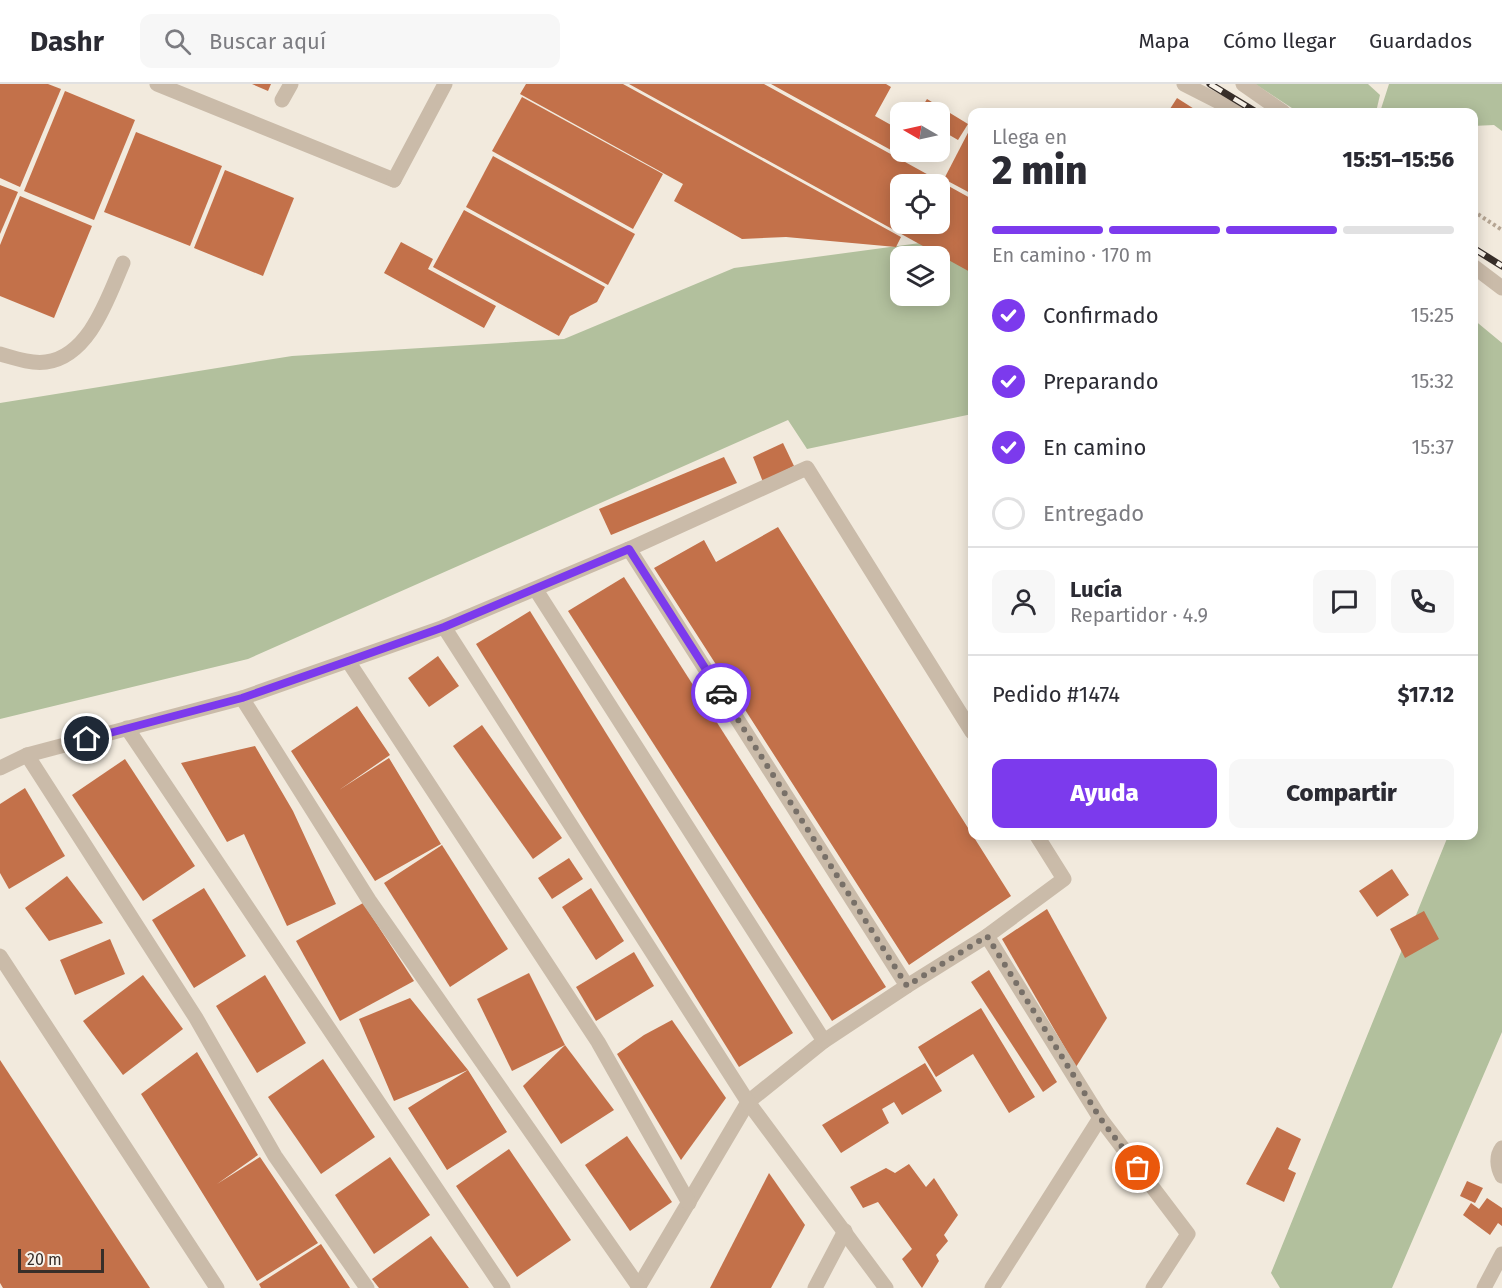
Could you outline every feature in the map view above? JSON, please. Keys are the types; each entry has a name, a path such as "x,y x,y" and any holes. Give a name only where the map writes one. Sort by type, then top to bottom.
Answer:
{"street":[{"path":"157,84 394,180 445,84"},
{"path":"282,100 291,84"},
{"path":"1184,84 1231,108"},
{"path":"1244,84 1277,108"},
{"path":"0,354 25,361 46,362 62,357 86,338 101,313 123,262"},
{"path":"1478,270 1502,288"},
{"path":"0,768 27,755 242,698 444,627 536,590 807,468 968,726"},
{"path":"629,549 907,986"},
{"path":"536,590 824,1041"},
{"path":"444,627 748,1102 886,1288"},
{"path":"348,661 598,1042 689,1203"},
{"path":"242,698 369,900 639,1287 748,1102 824,1041 987,936 1064,879 1040,840"},
{"path":"127,729 503,1288"},
{"path":"27,755 196,1018 275,1156 367,1288"},
{"path":"987,936 1100,1118 1188,1234 1153,1288"},
{"path":"0,956 218,1288"},
{"path":"992,1288 1100,1118"},
{"path":"1502,1148 1497,1160 1502,1176"},
{"path":"815,1288 845,1231"},
{"path":"1484,1288 1502,1254"}],"path":[{"path":"1478,214 1502,230"}],"green space":[{"path":"1255,84 1368,84 1380,95 1377,108 1292,108"},
{"path":"1389,84 1502,84 1502,131 1494,125 1478,126 1478,108 1381,108"},
{"path":"920,243 926,246 898,246"},
{"path":"890,247 890,306 950,306 950,257 968,266 968,415 807,449 788,420 248,659 0,719 0,403 292,356 564,339 734,268"},
{"path":"1478,323 1502,343 1502,1032 1392,1288 1280,1288 1271,1273 1446,840 1478,840"}],"building":[{"path":"0,84 48,84 61,89 20,187 0,178"},
{"path":"252,84 271,84 268,91"},
{"path":"526,84 623,84 890,231 890,234 901,237 896,246 890,246 786,237 742,239 674,201 683,184 520,94"},
{"path":"629,84 764,84 890,154 890,162 905,162 927,174 890,174 890,228"},
{"path":"771,84 886,84 891,87 875,116 890,124 890,150"},
{"path":"65,91 135,120 94,220 24,191"},
{"path":"522,97 663,174 633,229 492,151"},
{"path":"1177,98 1193,108 1171,108"},
{"path":"950,113 968,124 958,140 950,135"},
{"path":"136,132 222,166 190,246 104,212"},
{"path":"968,133 968,192 950,182 950,174 947,174"},
{"path":"493,156 635,234 608,285 466,207"},
{"path":"225,170 294,198 263,276 194,248"},
{"path":"0,185 18,192 0,234"},
{"path":"950,187 968,197 968,271 950,261 950,246 923,246 901,234 950,234"},
{"path":"20,196 92,226 54,318 0,296 0,245"},
{"path":"464,210 605,287 597,302 570,316 559,336 433,267"},
{"path":"401,242 433,259 428,269 496,306 484,328 384,273"},
{"path":"783,443 794,466 763,482 753,457"},
{"path":"724,457 737,483 611,535 599,509"},
{"path":"778,527 968,828 968,840 976,840 1011,896 909,965 654,568 704,540 716,562"},
{"path":"624,577 886,987 832,1021 568,611"},
{"path":"530,611 793,1033 739,1067 476,644"},
{"path":"438,656 459,686 429,707 408,678"},
{"path":"357,706 390,755 339,790 389,758 441,844 375,881 291,751"},
{"path":"482,725 562,838 533,859 453,746"},
{"path":"255,746 293,811 336,904 287,926 244,834 227,842 181,763"},
{"path":"125,759 195,866 143,901 72,795"},
{"path":"25,788 65,856 9,889 0,873 0,804"},
{"path":"442,845 508,949 450,987 384,883"},
{"path":"569,858 583,879 552,899 538,878"},
{"path":"1392,869 1409,895 1377,917 1359,891"},
{"path":"67,876 103,923 49,941 25,908"},
{"path":"204,888 246,956 194,988 152,920"},
{"path":"591,888 624,941 596,960 562,907"},
{"path":"363,903 414,981 340,1021 296,941"},
{"path":"1047,909 1107,1018 1076,1067 1002,939"},
{"path":"1424,911 1439,939 1405,958 1390,929"},
{"path":"110,939 125,974 75,995 60,960"},
{"path":"634,952 654,986 596,1021 576,987"},
{"path":"989,970 1057,1082 1043,1092 971,982"},
{"path":"529,973 565,1045 512,1071 477,999"},
{"path":"143,975 183,1029 123,1075 83,1021"},
{"path":"265,975 306,1043 257,1073 216,1006"},
{"path":"410,998 468,1070 394,1101 359,1019"},
{"path":"981,1008 1035,1097 1009,1113 973,1054 936,1077 918,1047"},
{"path":"672,1020 726,1098 681,1160 617,1054 644,1035"},
{"path":"565,1045 614,1110 561,1144 523,1086"},
{"path":"197,1052 258,1155 217,1184 260,1157 318,1243 257,1281 141,1094"},
{"path":"323,1059 375,1137 321,1174 268,1097"},
{"path":"0,1060 150,1288 3,1288 0,1283"},
{"path":"925,1063 942,1091 902,1115 894,1102 882,1109 889,1123 841,1153 822,1125"},
{"path":"468,1070 507,1132 447,1170 408,1108"},
{"path":"1277,1127 1301,1139 1288,1169 1296,1173 1284,1202 1246,1184"},
{"path":"627,1136 672,1202 630,1231 585,1165"},
{"path":"509,1149 571,1240 517,1277 456,1186"},
{"path":"390,1157 430,1215 374,1254 335,1195"},
{"path":"909,1164 926,1187 934,1178 958,1215 944,1235 948,1241 936,1255 939,1261 922,1288 902,1259 912,1249 878,1202 863,1208 850,1187 886,1168 895,1173"},
{"path":"769,1173 805,1225 771,1288 710,1288"},
{"path":"1467,1181 1483,1188 1475,1203 1460,1196"},
{"path":"1487,1198 1502,1208 1502,1226 1498,1223 1490,1235 1463,1215 1471,1203 1479,1209"},
{"path":"431,1236 469,1288 379,1288 372,1279"},
{"path":"321,1244 350,1288 261,1288 259,1284"}],"railway":[{"path":"1210,84 1249,108"},
{"path":"1478,251 1502,266"}],"way so far":[{"path":"721,693 907,986 987,936 1100,1118 1138,1168"}],"route":[{"path":"87,739 242,698 348,661 444,627 629,549 721,693"}]}
